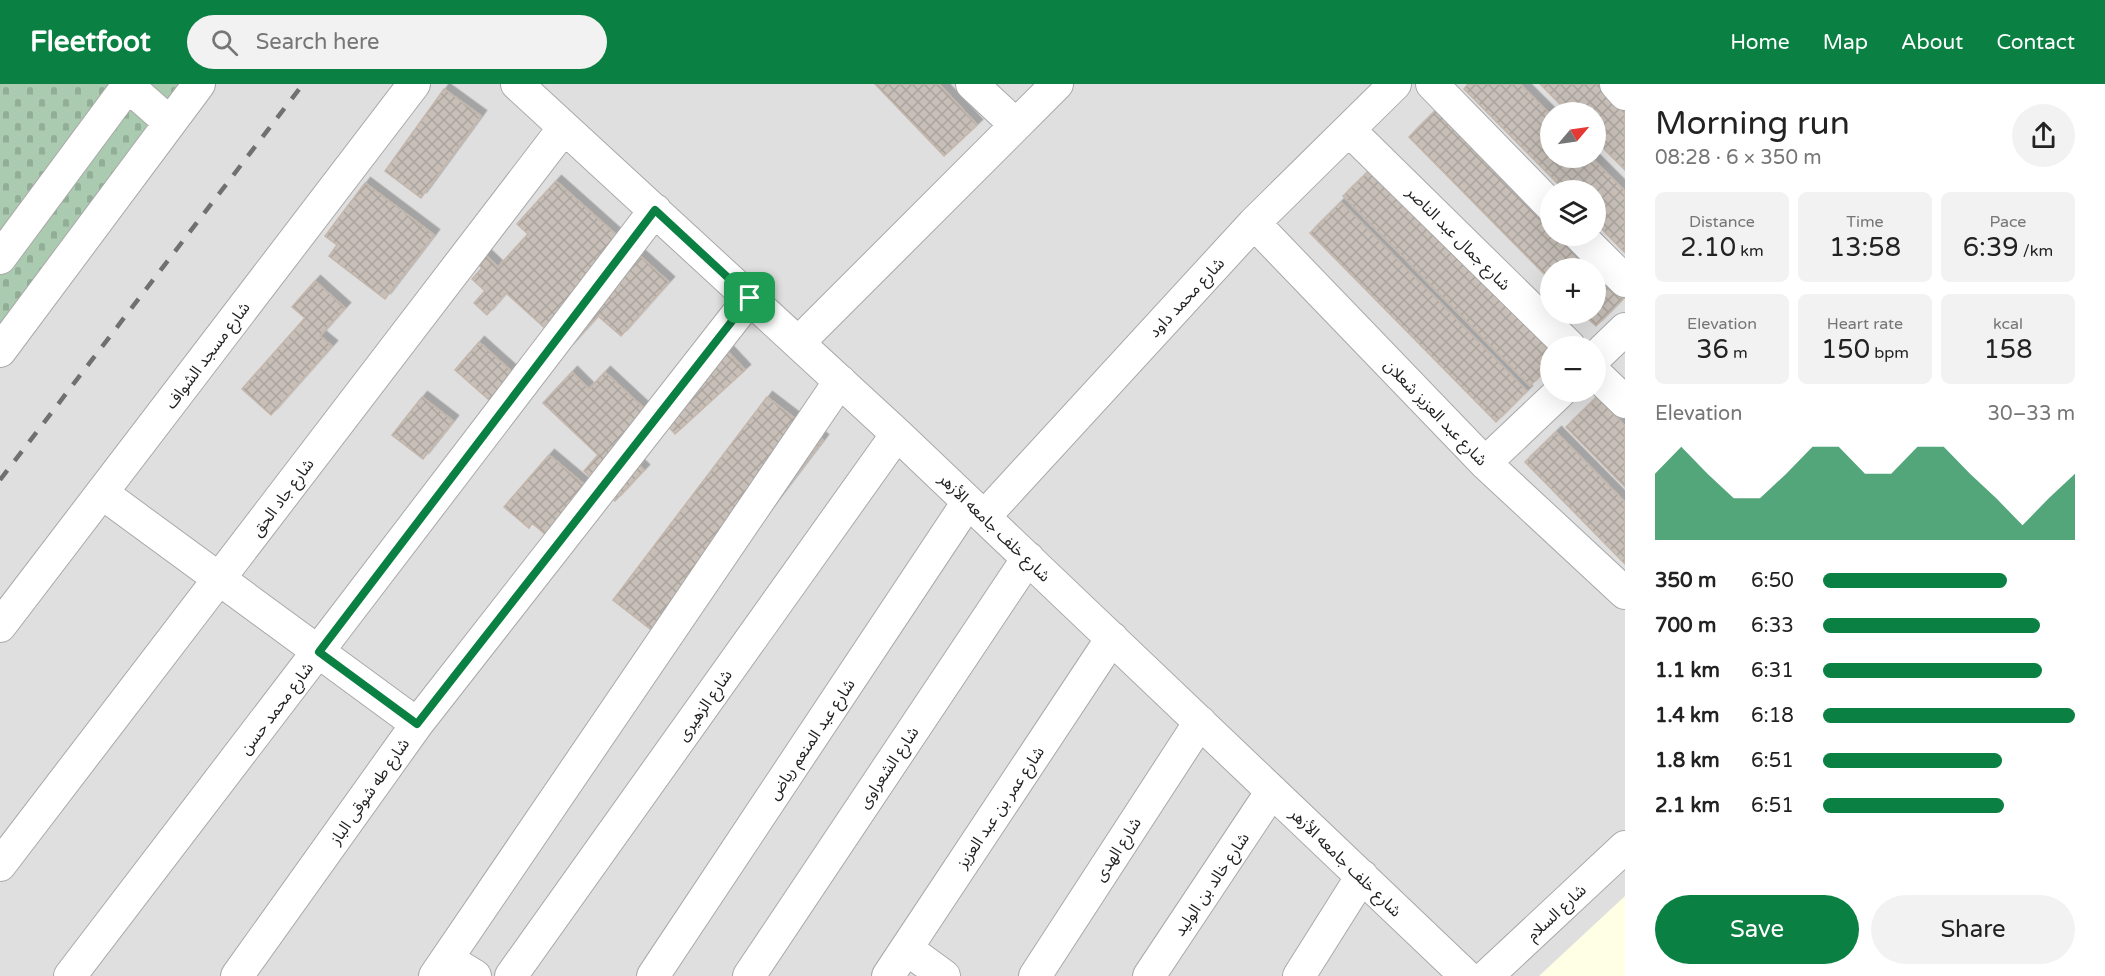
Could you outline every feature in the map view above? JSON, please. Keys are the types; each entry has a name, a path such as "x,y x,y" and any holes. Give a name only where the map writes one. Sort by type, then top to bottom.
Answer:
{"street":[{"path":"0,351 199,84"},
{"name":"شارع مسجد الشواف","path":"0,626 414,84"},
{"name":"شارع خلف جامعه الأزهر","path":"517,84 563,129 655,210 897,434 1466,976"},
{"path":"972,84 1016,125"},
{"path":"798,343 1057,84"},
{"name":"شارع محمد داود","path":"976,509 1254,223 1395,84"},
{"path":"1432,84 1540,195"},
{"path":"1616,84 1625,94"},
{"path":"0,258 128,85 170,122"},
{"name":"شارع جاد الحق","path":"0,865 563,129"},
{"name":"شارع جمال عبد الناصر","path":"1349,130 1559,336"},
{"name":"شارع محمد حسن","path":"70,976 655,210"},
{"name":"شارع عبد العزيز شعلان","path":"1254,223 1485,463 1625,593"},
{"path":"1590,246 1625,281"},
{"name":"شارع طه شوقى الباز","path":"237,976 417,724 750,298"},
{"path":"1606,347 1625,329"},
{"path":"475,976 441,967 840,381"},
{"path":"1606,384 1625,402"},
{"path":"1485,463 1549,402"},
{"name":"شارع الزهيرى","path":"511,976 897,434"},
{"path":"102,492 417,724"},
{"name":"شارع عبد المنعم رياض","path":"653,976 976,509"},
{"name":"شارع الشعراوى","path":"749,976 1028,558"},
{"name":"شارع عمر بن عبد العزيز","path":"888,976 1112,638"},
{"name":"شارع الهدى","path":"1035,976 1200,722"},
{"name":"شارع خالد بن الوليد","path":"1149,976 1272,791"},
{"name":"شارع السلام","path":"1487,976 1625,847"},
{"path":"1299,976 1362,876"},
{"path":"906,949 944,976"}],"shaded area":[{"path":"0,84 1625,84 1625,976 0,976"},
{"path":"1625,896 1625,976 1539,976"}],"green space":[{"path":"0,84 212,84 0,365"}],"building":[{"path":"875,84 939,84 977,125 944,156"},
{"path":"1468,84 1520,84 1540,104 1540,166 1464,89"},
{"path":"1540,84 1601,84 1625,108 1625,170 1606,151 1606,102 1558,102"},
{"path":"444,89 481,116 421,198 385,171"},
{"path":"1440,106 1540,208 1540,246 1578,246 1590,258 1540,258 1540,270 1409,137"},
{"path":"1374,166 1541,336 1540,376 1530,386 1343,196"},
{"path":"1542,168 1602,168 1625,191 1625,253 1606,233 1606,180 1554,180"},
{"path":"556,181 669,282 621,336 598,316 568,349 506,293 487,315 474,303 485,291 472,279 482,268 472,259 480,250 498,267 528,234 517,224"},
{"path":"365,183 434,235 385,299 329,256 337,245 325,236"},
{"path":"1341,202 1527,391 1496,422 1310,233"},
{"path":"1606,275 1625,294 1625,297 1606,316"},
{"path":"315,281 345,308 320,336 332,346 271,415 242,389 305,318 292,307"},
{"path":"479,342 529,387 505,414 455,370"},
{"path":"719,342 745,370 675,434 650,406"},
{"path":"572,372 589,389 605,372 648,412 618,445 644,470 615,501 584,471 598,455 543,403"},
{"path":"422,397 453,421 423,459 392,435"},
{"path":"767,397 823,440 668,643 613,600"},
{"path":"1592,402 1602,402 1625,426 1625,487 1566,427"},
{"path":"1556,432 1625,502 1625,564 1525,462"},
{"path":"549,455 587,487 553,541 532,523 529,528 504,507"}],"railway":[{"path":"0,480 303,84"}],"route":[{"path":"655,210 750,298 417,724 319,652 655,210"}]}
